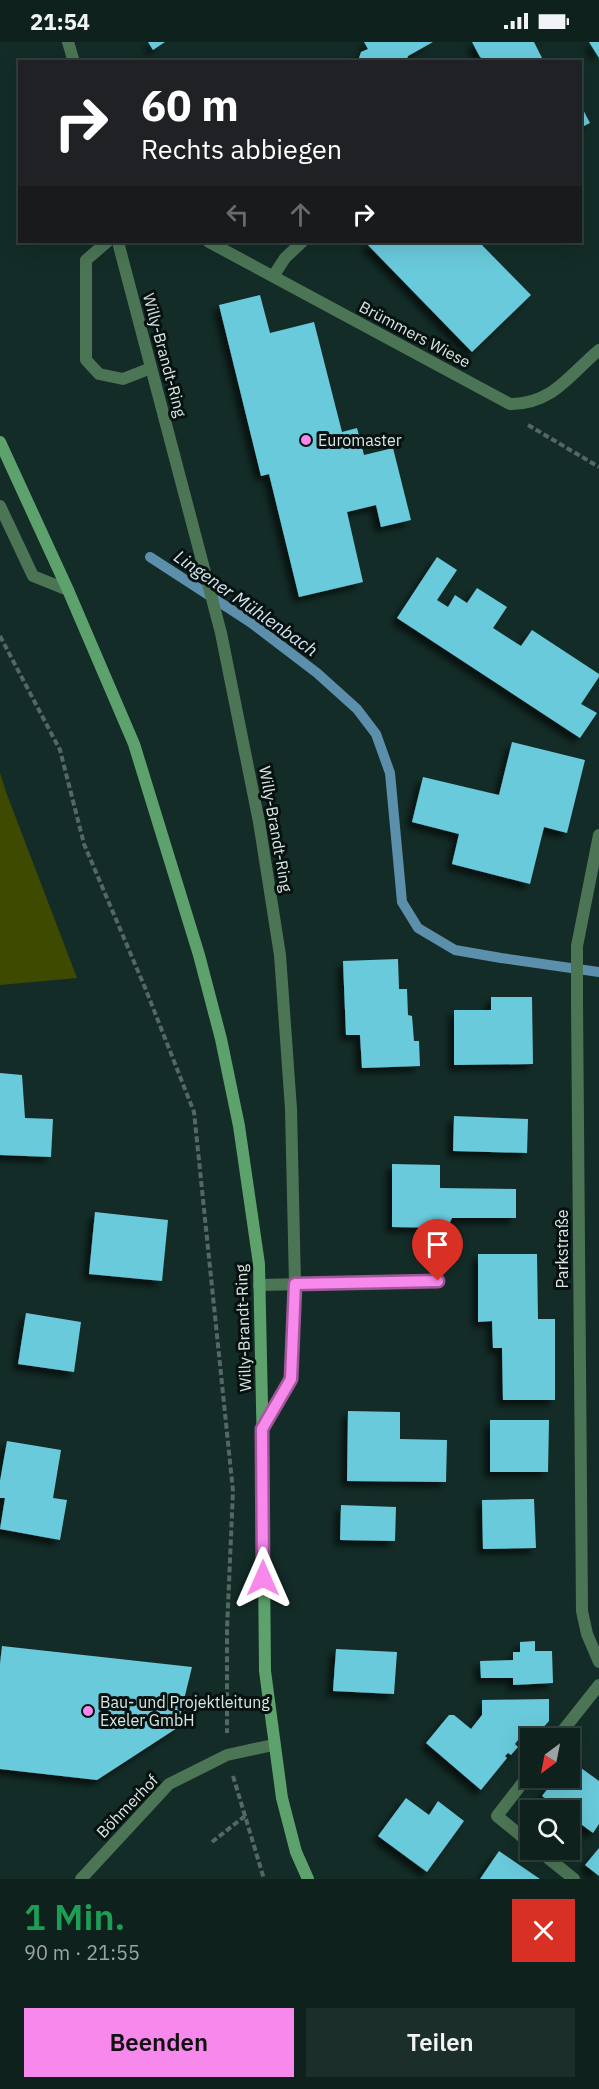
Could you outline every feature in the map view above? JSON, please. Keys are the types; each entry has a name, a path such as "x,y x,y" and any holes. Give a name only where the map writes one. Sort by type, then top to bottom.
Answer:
{"main road":[{"name":"Willy-Brandt-Ring","path":"0,442 68,590 134,744 199,955 221,1039 239,1126 259,1264 265,1671 273,1745 282,1798 296,1851 308,1879"}],"street":[{"path":"68,42 73,60"},
{"path":"106,243 86,260 86,360 99,374 123,379 152,368"},
{"name":"Willy-Brandt-Ring","path":"118,243 221,633 259,822 280,955 291,1109 295,1284 291,1379 262,1429"},
{"name":"Brümmers Wiese","path":"211,243 510,404"},
{"path":"274,275 285,258 301,243"},
{"path":"510,404 521,404 551,395 599,350"},
{"path":"0,506 33,576 68,590"},
{"name":"Parkstraße","path":"599,835 577,946 582,1611 587,1634 599,1662"},
{"path":"259,1285 438,1281"},
{"path":"565,1728 599,1685"},
{"name":"Böhmerhof","path":"81,1879 169,1784 227,1755 273,1745"},
{"path":"520,1786 497,1816 520,1835"},
{"path":"550,1860 574,1879"}],"path":[{"path":"510,404 529,426 599,467"},
{"path":"0,636 60,750 84,843 194,1112 233,1491 227,1629 227,1755 264,1879"},
{"path":"212,1842 245,1816"}],"green space":[{"path":"0,773 6,792 77,978 0,985"}],"building":[{"path":"148,42 165,42 153,50"},
{"path":"364,42 433,42 408,56 407,60 360,60 361,52 368,49"},
{"path":"472,42 534,42 543,60 485,60 480,57"},
{"path":"589,42 599,42 599,58"},
{"path":"582,108 590,123 582,127"},
{"path":"366,243 480,243 531,295 472,352"},
{"name":"Euromaster","path":"260,295 270,333 314,322 342,432 357,428 364,455 393,448 411,520 381,527 376,505 347,512 363,582 299,597 269,474 261,476 219,305"},
{"path":"437,557 457,570 437,600 448,607 455,595 467,603 477,588 507,607 493,628 521,646 532,630 599,674 581,704 597,713 580,738 397,618"},
{"path":"512,742 585,760 567,833 544,827 530,884 452,864 459,834 412,822 423,777 499,795"},
{"path":"398,959 399,989 407,989 408,1015 412,1016 414,1041 419,1041 420,1066 362,1068 360,1035 346,1035 343,961"},
{"path":"491,997 532,997 533,1064 454,1065 454,1010 491,1010"},
{"path":"0,1073 22,1075 25,1118 53,1119 51,1157 0,1155"},
{"path":"454,1116 528,1119 527,1153 453,1151"},
{"path":"392,1164 440,1165 440,1188 516,1189 516,1218 452,1218 447,1228 392,1227"},
{"path":"95,1212 168,1220 162,1281 89,1274"},
{"path":"478,1254 537,1254 538,1319 555,1319 555,1400 503,1400 502,1348 493,1348 492,1321 478,1322"},
{"path":"26,1313 81,1322 74,1372 18,1364"},
{"path":"348,1411 400,1412 400,1439 447,1440 446,1482 347,1481"},
{"path":"490,1420 549,1420 548,1472 490,1472"},
{"path":"7,1441 61,1450 53,1498 67,1500 60,1540 0,1529 5,1498 0,1498 0,1481"},
{"path":"534,1499 536,1548 483,1549 482,1500"},
{"path":"341,1505 396,1507 395,1541 340,1540"},
{"path":"535,1641 535,1651 552,1651 553,1683 513,1685 513,1678 481,1678 480,1661 513,1660 513,1652 520,1652 520,1642"},
{"path":"2,1646 192,1667 177,1728 97,1780 0,1769"},
{"path":"336,1649 397,1652 394,1694 333,1691"},
{"path":"549,1699 549,1721 543,1728 520,1728 520,1737 515,1744 518,1747 511,1755 508,1753 505,1756 507,1758 481,1790 426,1743 449,1715 454,1715 471,1729 482,1715 482,1700"},
{"path":"580,1767 599,1781 599,1824 593,1833 580,1823 580,1800 548,1800 542,1796 548,1788 580,1788"},
{"path":"406,1798 429,1815 438,1801 464,1821 427,1872 378,1836"},
{"path":"599,1848 599,1876 585,1865"},
{"path":"499,1851 540,1879 480,1879"}],"waterway":[{"name":"Lingener Mühlenbach","path":"150,557 250,622 317,673 357,709 376,734 390,773 402,902 418,928 455,950 599,972"}],"place":[{"name":"Euromaster","path":"306,440"},
{"name":"Bau- und Projektleitung Exeler GmbH","path":"88,1711"}],"route":[{"path":"263,1578 262,1429 291,1379 295,1284 438,1281"}]}
